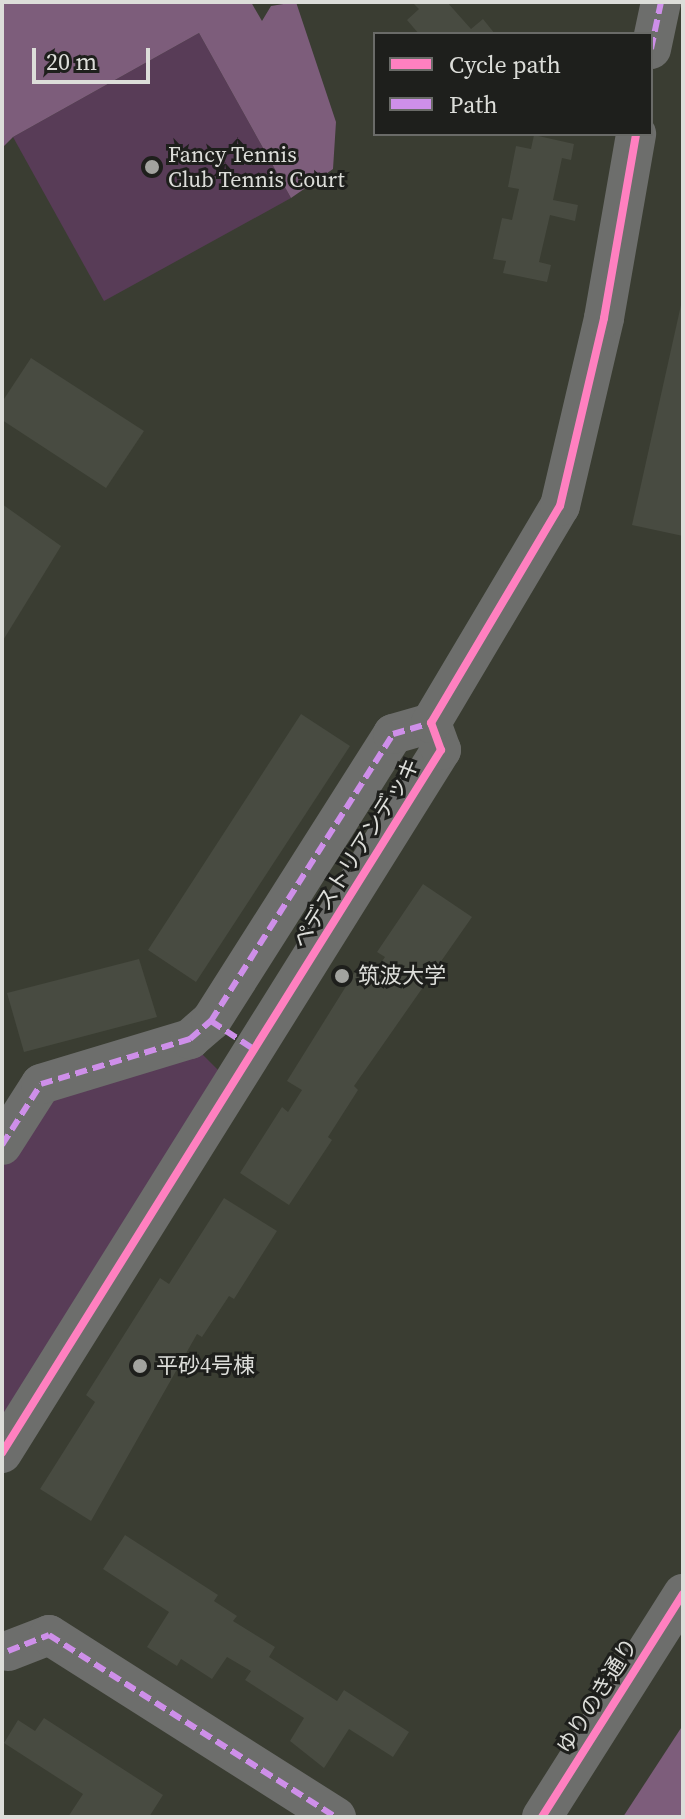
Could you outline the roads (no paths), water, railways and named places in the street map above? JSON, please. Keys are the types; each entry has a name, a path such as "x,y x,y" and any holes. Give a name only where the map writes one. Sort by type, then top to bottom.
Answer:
{"street":[{"path":"653,40 661,2"},
{"path":"2,1145 41,1084 190,1039 211,1021 393,734 431,723 560,506 604,318 636,136"},
{"name":"ペデストリアンデッキ","path":"2,1453 441,750 431,723"},
{"path":"211,1021 255,1050"},
{"name":"ゆりのき通り","path":"542,1817 683,1594"},
{"path":"4,1653 49,1635 336,1817"}],"place":[{"name":"Fancy Tennis Club Tennis Court","path":"152,167"},
{"name":"筑波大学","path":"342,976"},
{"name":"平砂4号棟","path":"140,1366"}]}
